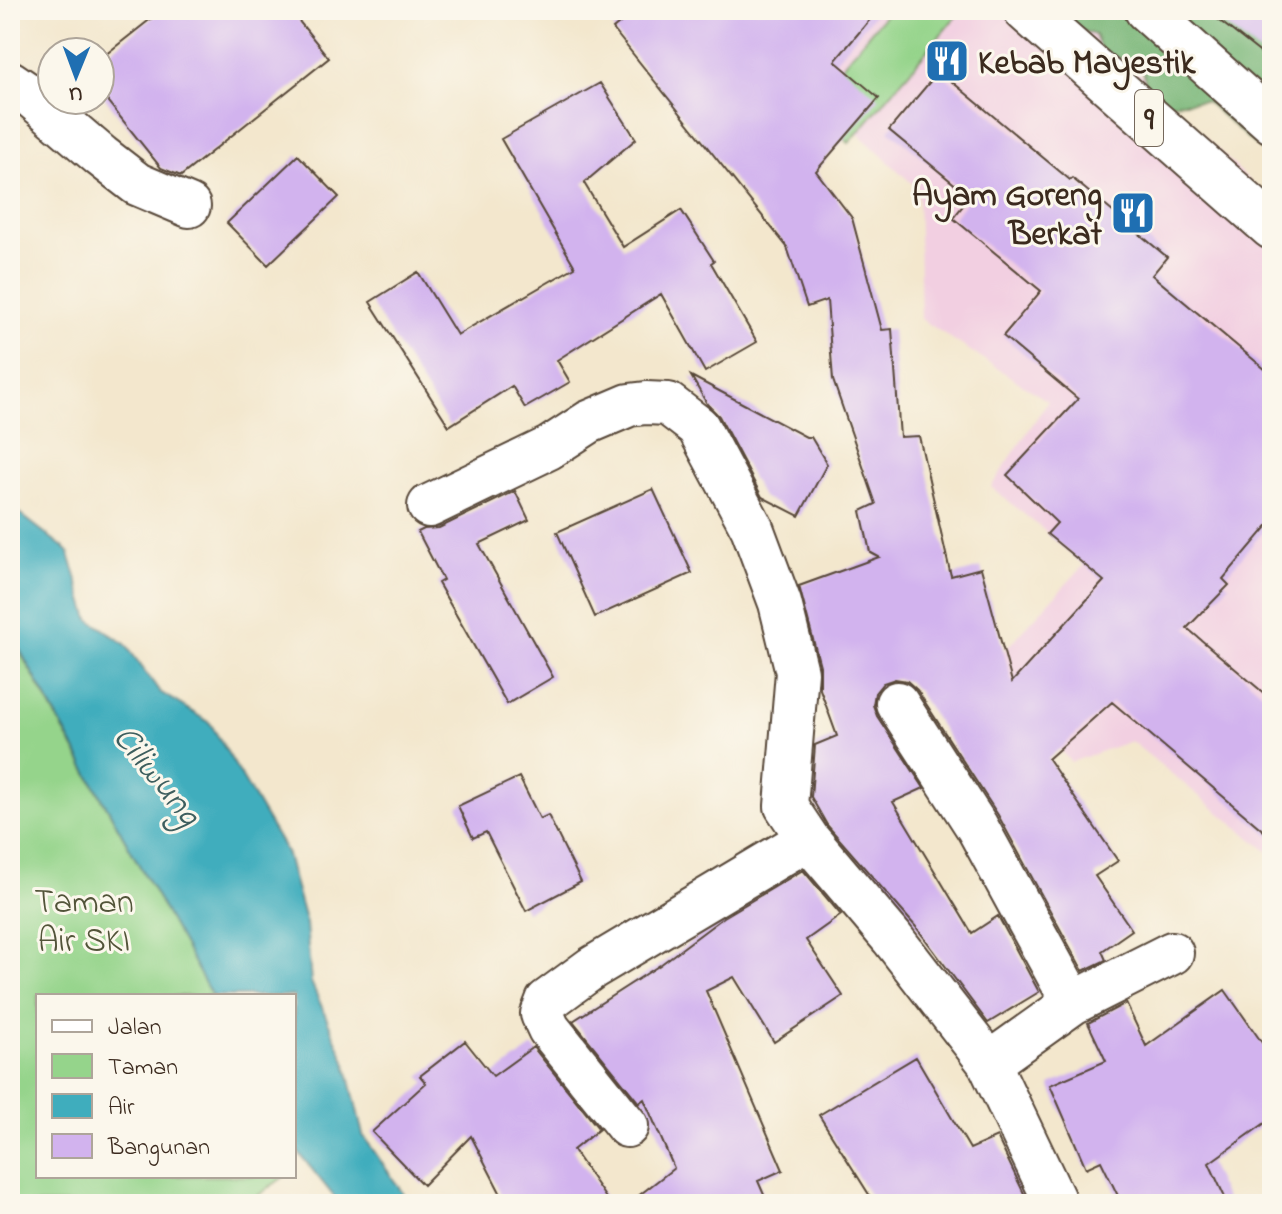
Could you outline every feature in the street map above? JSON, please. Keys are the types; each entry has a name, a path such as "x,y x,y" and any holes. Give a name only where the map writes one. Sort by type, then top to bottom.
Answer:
{"highway":[{"name":"9","path":"1026,10 1272,227"}],"street":[{"path":"1146,10 1272,122"},
{"path":"10,82 137,184 189,206"},
{"path":"429,506 549,448 589,422 629,405 668,404 698,427 752,528 780,603 797,672 786,806 808,839 892,938 989,1063 1056,1204"},
{"path":"897,703 977,827 1073,1003"},
{"path":"627,1126 549,1029 542,1014 547,1001 592,968 808,839"},
{"path":"989,1063 1073,1003 1172,953"}],"shaded area":[{"path":"724,10 1076,10 1272,203 1272,855 1131,741 1071,762 985,671 1085,564 991,487 1048,401 921,319 918,189"}],"green space":[{"path":"889,10 955,10 959,13 849,143 806,108"},
{"path":"1058,10 1237,10 1272,27 1272,153 1261,150 1206,101 1165,103 1146,87 1143,69 1101,50 1095,35 1074,28"},
{"name":"Taman Air SKI","path":"10,638 211,994 36,994 36,1178 282,1178 246,1204 10,1204"}],"water":[{"name":"Ciliwung","path":"10,506 68,551 89,619 125,644 160,692 210,723 286,852 306,924 311,982 346,1063 363,1135 402,1192 406,1204 340,1204 296,1149 296,994 211,994 16,643 10,638"}],"building":[{"path":"162,10 290,10 329,58 181,176 161,168 116,112 116,46"},
{"path":"636,10 878,10 835,61 879,98 816,171 852,218 882,330 892,329 900,437 919,436 951,576 981,568 1012,682 1104,581 1047,534 1057,523 1007,475 1078,399 1003,336 1041,291 953,218 970,197 889,130 939,71 1167,257 1152,275 1272,375 1272,521 1223,579 1229,585 1187,628 1272,700 1272,838 1112,702 1048,759 1118,861 1095,876 1132,930 1102,951 1106,960 1083,971 998,815 917,690 907,681 895,679 883,683 875,693 873,705 877,716 924,788 893,802 972,933 998,916 1039,992 988,1023 916,927 827,825 811,797 815,745 837,736 820,689 820,666 799,586 879,557 870,552 861,511 876,504 833,380 827,300 807,307 787,247 613,29"},
{"path":"1206,10 1272,10 1272,62"},
{"path":"600,83 636,139 584,183 623,247 681,210 714,261 711,263 757,342 705,372 661,294 557,360 570,382 525,408 512,386 449,426 370,302 418,272 457,335 575,267 501,139"},
{"path":"298,155 339,197 268,265 227,223"},
{"path":"691,376 811,437 827,464 799,516 762,497 719,416 707,404"},
{"path":"653,489 692,573 595,617 557,532"},
{"path":"515,491 529,520 479,544 553,677 507,704 438,583 443,580 418,532 439,528"},
{"path":"519,777 540,819 548,815 581,882 526,911 486,832 473,838 458,806"},
{"path":"803,870 841,915 806,940 843,996 774,1042 734,977 706,991 783,1170 758,1181 768,1204 628,1204 674,1168 644,1099 639,1103 573,1021 660,965 724,917"},
{"path":"1225,990 1272,1057 1272,1118 1209,1163 1228,1204 1122,1204 1101,1161 1086,1168 1050,1085 1106,1061 1088,1023 1126,1003 1146,1046"},
{"path":"465,1041 493,1076 533,1047 599,1129 573,1150 610,1204 506,1204 471,1136 423,1185 372,1132 426,1083 420,1076"},
{"path":"916,1057 970,1149 997,1137 1029,1204 875,1204 819,1115"}],"place":[{"name":"Kebab Mayestik","path":"947,61"},
{"name":"Ayam Goreng Berkat","path":"1133,213"}]}
